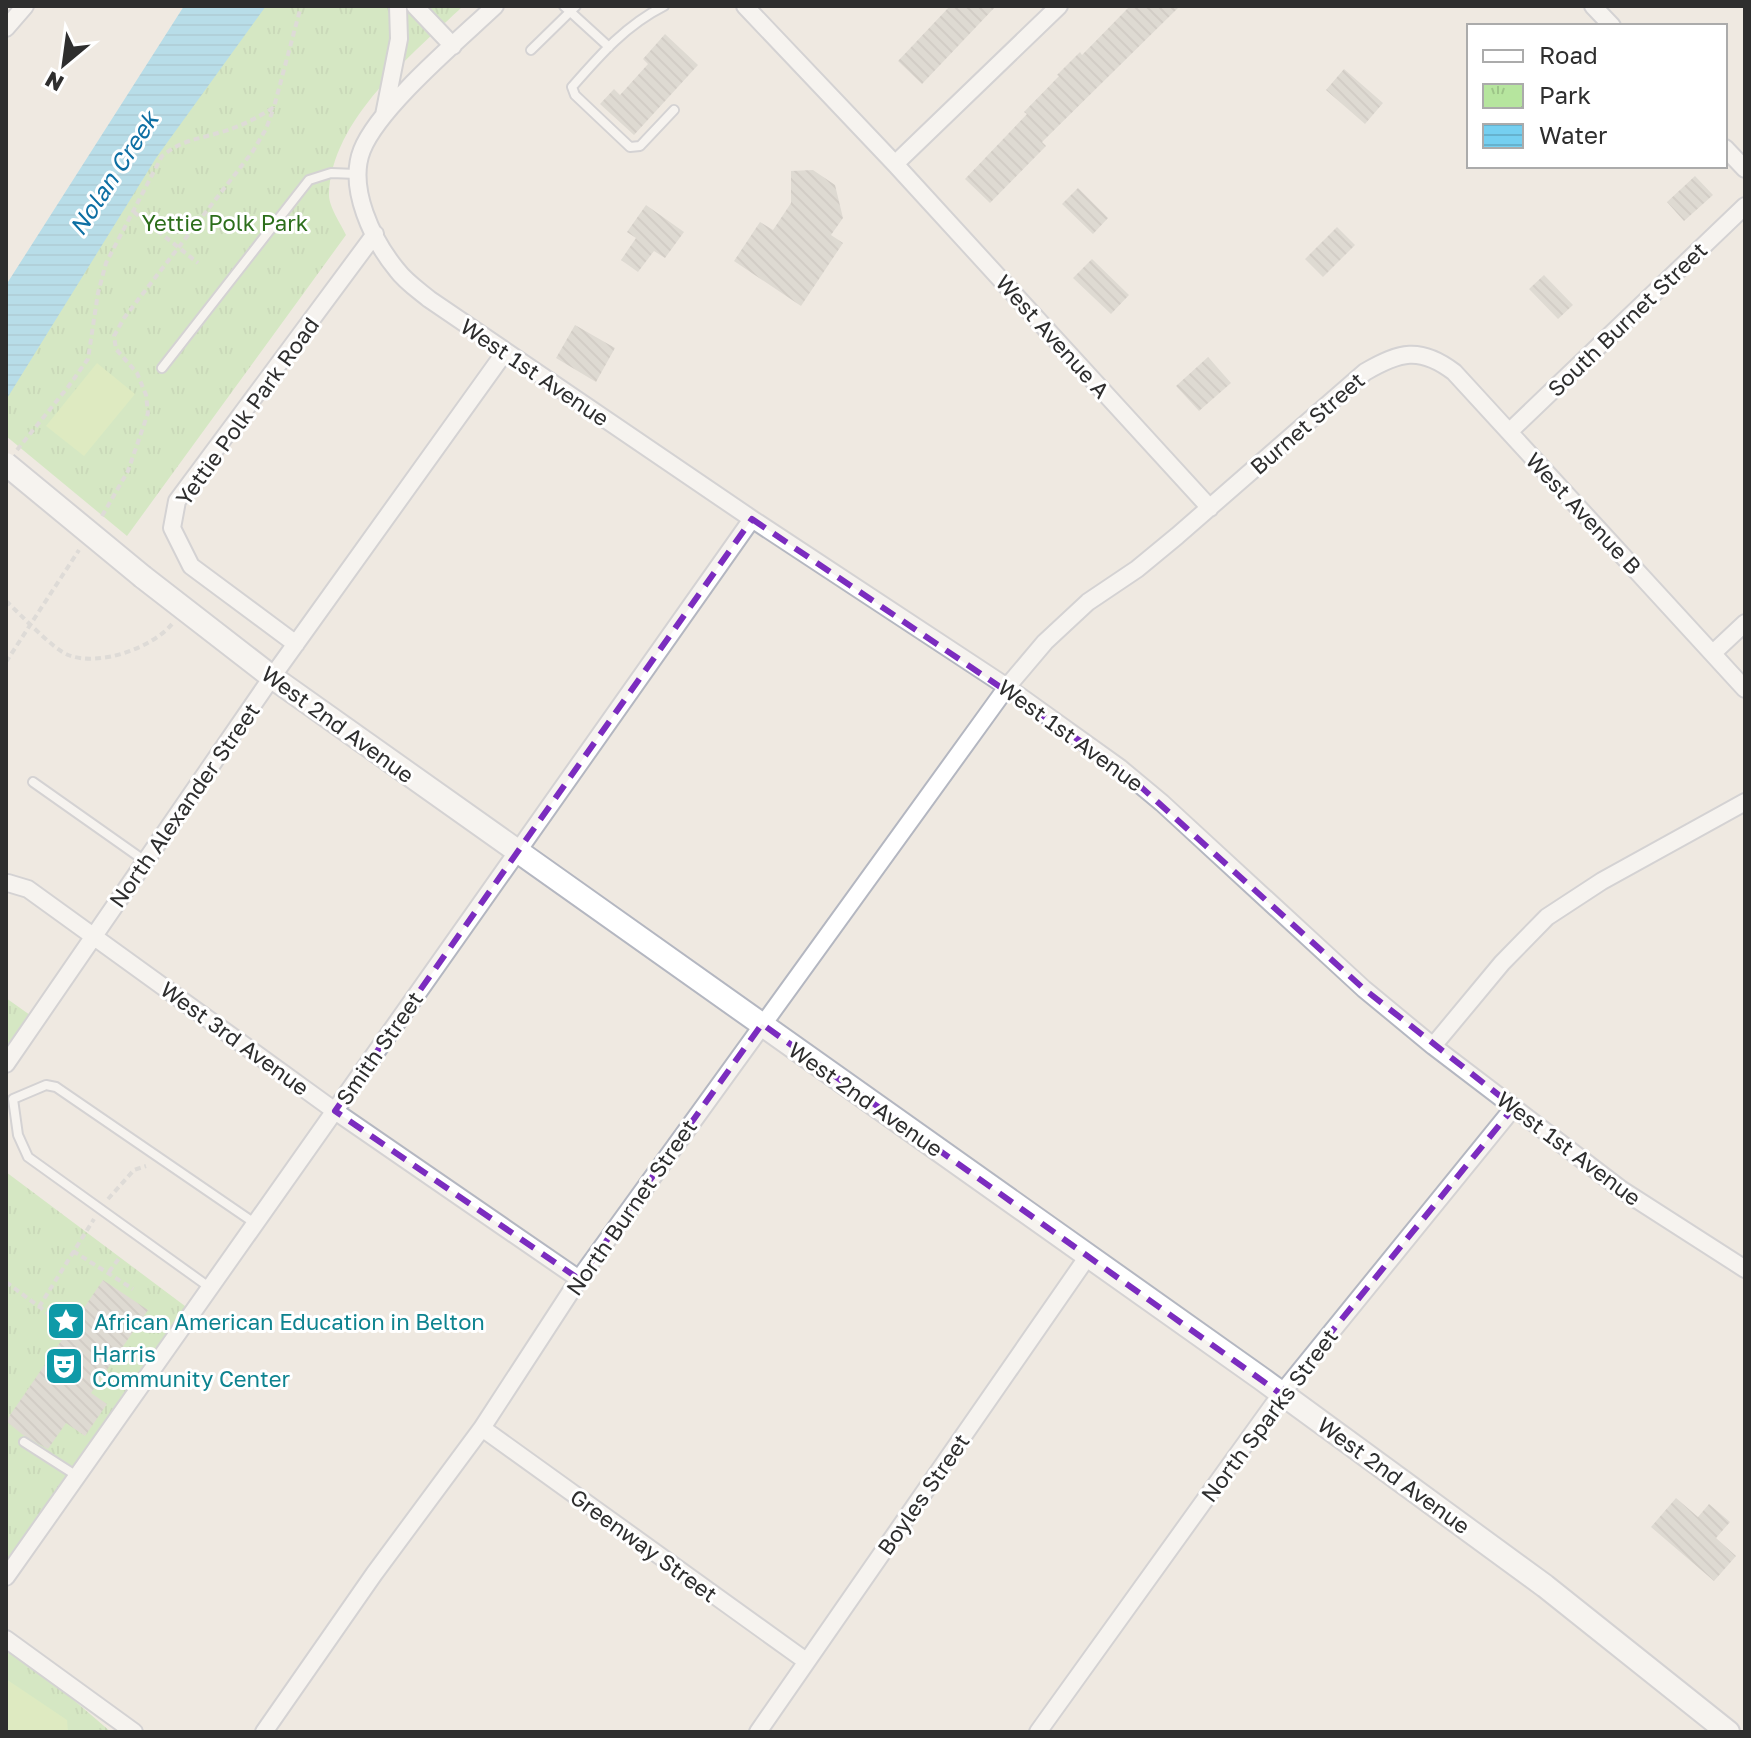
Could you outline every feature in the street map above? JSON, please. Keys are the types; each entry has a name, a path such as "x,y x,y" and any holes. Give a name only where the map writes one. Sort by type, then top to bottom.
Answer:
{"street":[{"path":"6,28 25,6"},
{"path":"384,115 399,39 398,6"},
{"path":"415,6 453,46"},
{"path":"357,174 362,150 384,115 495,6"},
{"name":"West Avenue A","path":"745,6 895,164 1210,508"},
{"path":"895,164 1059,6"},
{"path":"1593,6 1610,24"},
{"path":"1727,150 1745,169"},
{"name":"West 1st Avenue","path":"357,174 363,205 375,234 397,272 429,299 752,519 1007,687 1109,759 1152,794 1364,989 1433,1046 1622,1190 1745,1269"},
{"name":"South Burnet Street","path":"1509,432 1745,206"},
{"name":"Yettie Polk Park Road","path":"296,644 191,566 172,528 177,501 375,234"},
{"name":"North Alexander Street","path":"6,1064 272,677 505,352"},
{"name":"Burnet Street","path":"1210,508 1365,372 1390,358 1412,353"},
{"name":"West Avenue B","path":"1412,353 1441,363 1454,372 1745,689"},
{"name":"West 2nd Avenue","path":"8,462 143,577 272,677 1281,1394 1545,1586 1728,1732"},
{"path":"1007,687 1045,642 1088,602 1137,569 1210,508"},
{"name":"Smith Street","path":"6,1577 752,519"},
{"path":"1713,653 1745,623"},
{"name":"North Burnet Street","path":"264,1732 374,1574 482,1428 579,1279 1007,687"},
{"path":"1433,1046 1502,963 1547,917 1602,881 1745,802"},
{"name":"West 3rd Avenue","path":"8,883 28,889 335,1111 579,1279"},
{"name":"North Sparks Street","path":"1038,1732 1281,1394 1514,1107"},
{"name":"Boyles Street","path":"758,1732 1088,1256"},
{"name":"Greenway Street","path":"482,1428 806,1661"},
{"path":"6,1639 134,1732"}],"lane":[{"path":"664,6 646,14 609,47 572,87 575,95 623,144 630,147 640,146 674,110"},
{"path":"531,50 570,8 609,47"},
{"path":"162,368 309,180 331,173 357,174"},
{"path":"33,782 145,861"},
{"path":"210,1288 28,1157 18,1135 10,1097 46,1085 56,1087 256,1224"},
{"path":"24,1442 77,1476"}],"path":[{"path":"100,520 128,471 148,413 146,395 137,373 116,349 114,336 124,318 253,151 266,129 301,6"},
{"path":"8,462 88,359 106,263 162,156 177,144 223,132 274,107"},
{"path":"133,212 198,263"},
{"path":"6,662 83,546"},
{"path":"6,601 66,654 83,658 107,657 139,648 162,637 184,610"},
{"path":"39,1307 101,1210 134,1170 163,1160"},
{"path":"73,1251 133,1289"},
{"path":"109,1272 120,1257"},
{"path":"6,1282 53,1317"},
{"path":"6,1294 12,1286"}],"highlighted area":[{"path":"752,519 1120,768 1364,989 1514,1107 1281,1394 762,1024 579,1279 335,1111"}],"green space":[{"name":"Yettie Polk Park","path":"251,6 463,6 399,67 359,115 333,167 329,195 346,235 127,536 6,436 6,360"},
{"path":"97,363 135,394 84,456 46,426"},
{"path":"6,998 37,1020 6,1064"},
{"path":"6,1172 193,1312 6,1577"},
{"path":"6,1642 111,1732 6,1732"},
{"path":"6,1679 67,1720 68,1732 6,1732"}],"water":[{"name":"Nolan Creek","path":"184,6 266,6 156,158 6,400 6,285"}],"building":[{"path":"950,6 996,6 922,84 898,61"},
{"path":"1130,6 1180,6 1042,142 1046,146 990,203 965,179 1027,114 1024,112 1057,75 1080,52 1082,55"},
{"path":"665,34 698,65 634,135 600,104 614,89 620,95 648,64 643,59"},
{"path":"1344,69 1383,103 1365,124 1326,90"},
{"path":"813,170 835,185 843,218 831,235 843,243 801,306 734,261 760,222 773,230 791,203 791,171"},
{"path":"1695,176 1713,195 1684,221 1667,202"},
{"path":"1078,188 1108,218 1093,234 1062,204"},
{"path":"646,205 684,232 665,258 654,251 638,272 621,260 636,238 627,232"},
{"path":"1337,227 1355,245 1323,277 1305,259"},
{"path":"1092,259 1129,295 1111,314 1073,278"},
{"path":"1544,275 1573,305 1558,319 1529,289"},
{"path":"575,325 615,348 596,382 556,358"},
{"path":"1208,357 1231,383 1199,411 1176,386"},
{"path":"103,1280 148,1310 91,1393 107,1404 85,1436 66,1423 48,1449 6,1421"},
{"path":"1676,1498 1698,1517 1709,1504 1730,1522 1716,1538 1736,1556 1714,1581 1651,1527"}],"place":[{"name":"African American Education in Belton","path":"66,1321"},
{"name":"Harris Community Center","path":"64,1366"}]}
